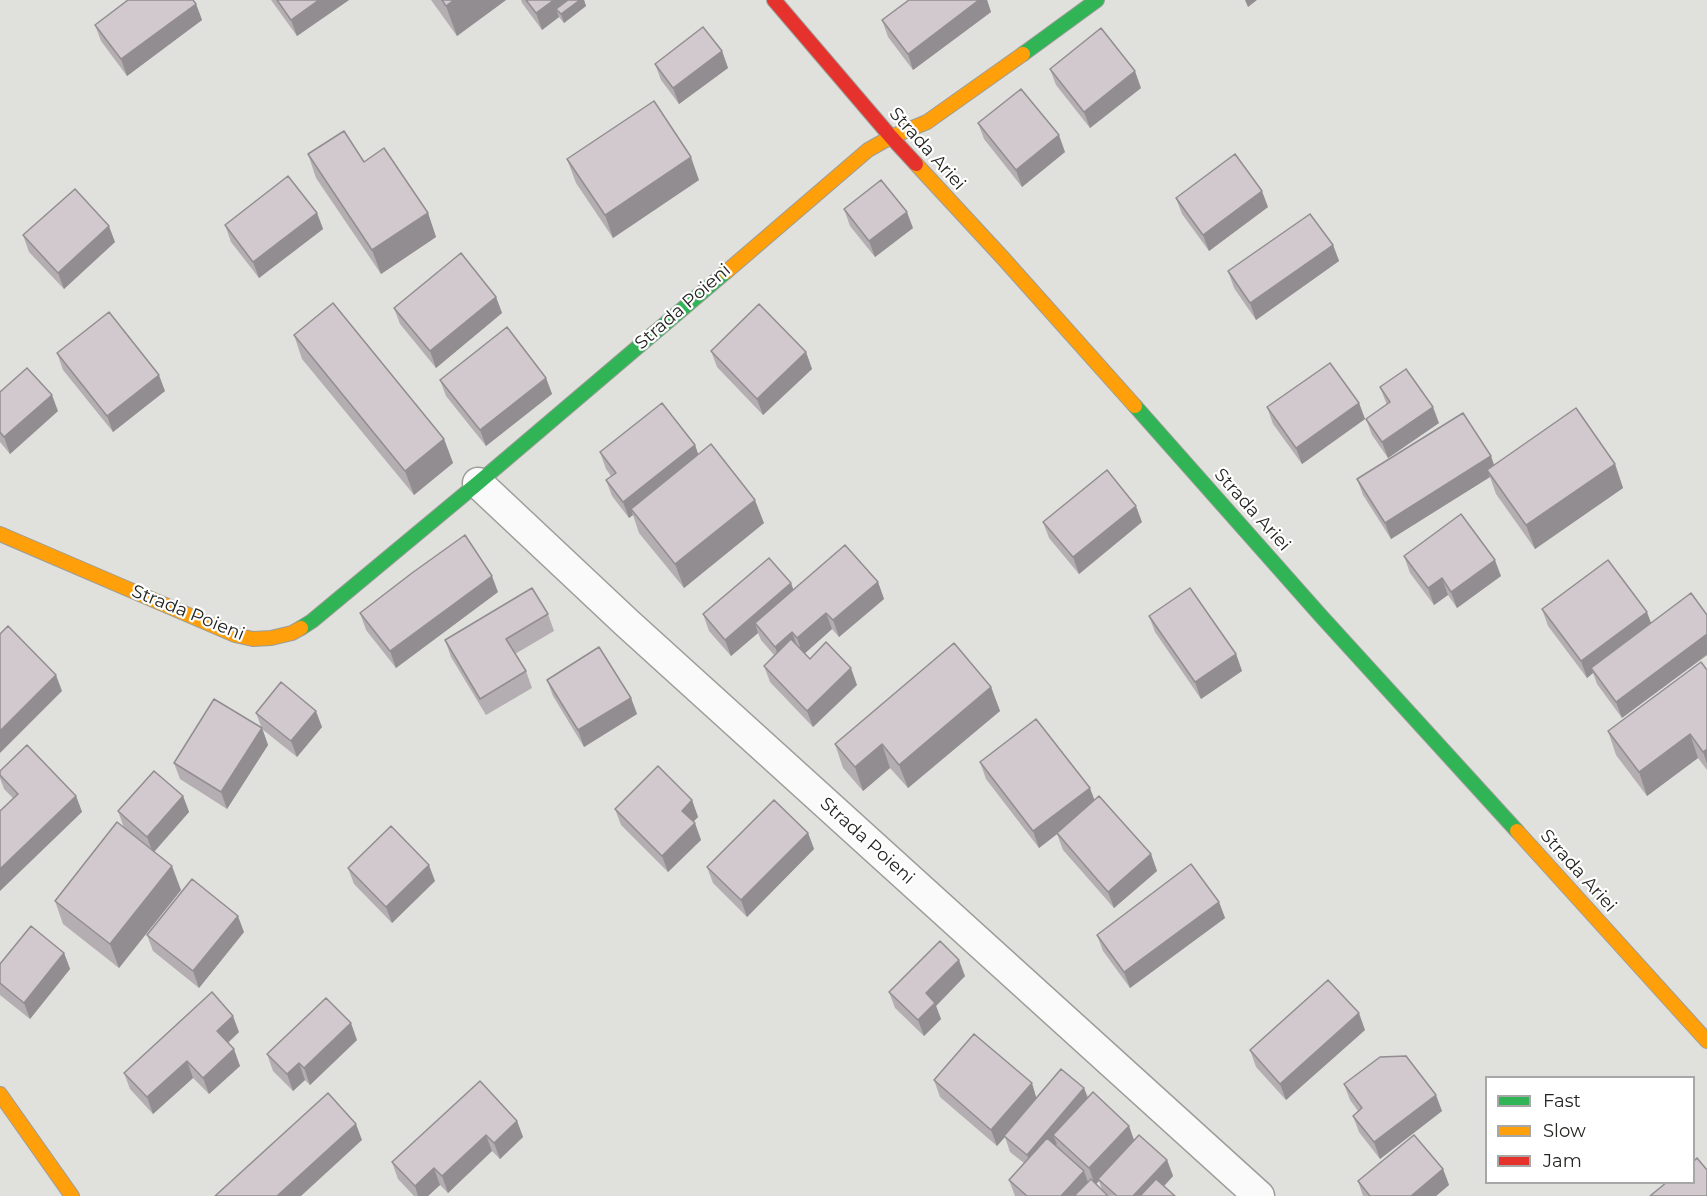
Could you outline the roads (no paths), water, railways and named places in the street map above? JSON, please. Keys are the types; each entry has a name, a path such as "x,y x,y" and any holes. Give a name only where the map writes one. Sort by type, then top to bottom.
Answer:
{"street":[{"name":"Strada Ariei","path":"774,0 891,137 1707,1041"},
{"name":"Strada Poieni","path":"0,534 217,628 254,639 292,633 312,621 478,483 851,163 891,137 927,122 947,109 1097,0"},
{"name":"Strada Poieni","path":"478,483 645,639 1259,1196"},
{"path":"0,1094 72,1196"}]}
